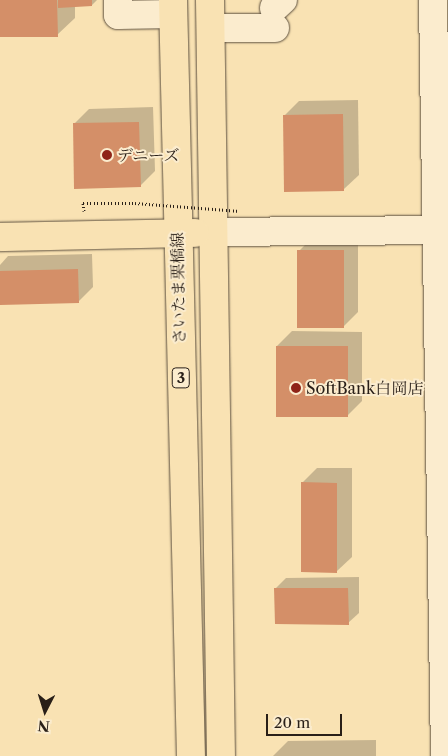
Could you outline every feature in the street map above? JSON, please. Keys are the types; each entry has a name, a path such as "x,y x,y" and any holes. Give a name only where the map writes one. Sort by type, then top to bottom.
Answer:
{"main road":[{"path":"210,0 221,756"},
{"name":"さいたま栗橋線","path":"173,7 191,756"},
{"path":"0,238 214,232"}],"street":[{"path":"118,0 118,15 173,7"},
{"path":"211,28 278,12"},
{"path":"438,16 442,230 446,748"},
{"path":"214,232 442,230"}],"path":[{"path":"84,212 83,203 134,203 240,211"}],"building":[{"path":"0,0 57,0 58,37 0,37"},
{"path":"58,0 92,0 92,6 58,8"},
{"path":"343,114 344,191 284,192 283,115"},
{"name":"デニーズ","path":"139,122 141,187 74,189 73,123"},
{"path":"297,250 344,250 344,328 297,328"},
{"path":"78,269 79,303 0,305 0,271"},
{"path":"276,346 348,346 348,417 276,417"},
{"path":"301,482 337,483 337,573 301,572"},
{"path":"274,588 348,588 349,625 275,624"}],"place":[{"name":"デニーズ","path":"107,155"},
{"name":"SoftBank白岡店","path":"296,388"}]}
